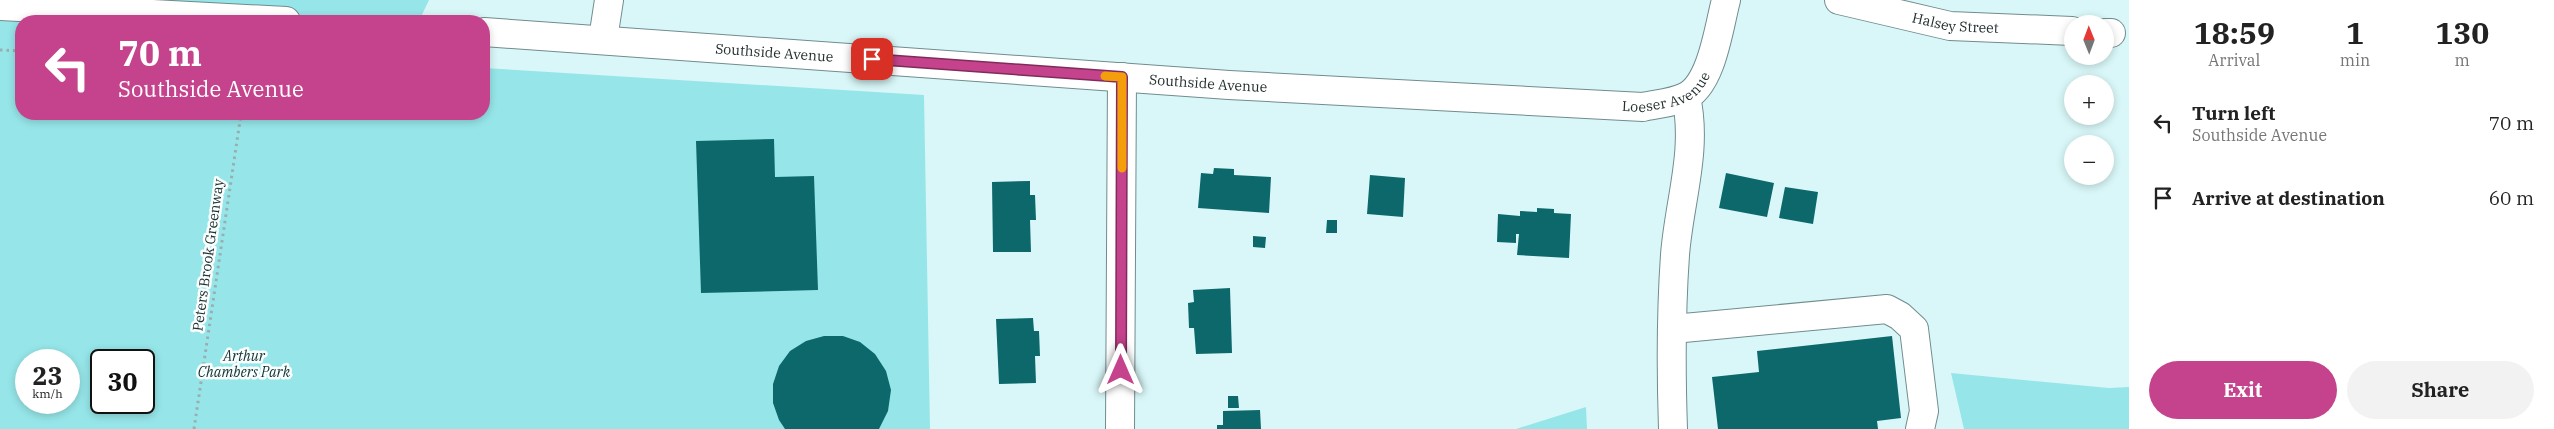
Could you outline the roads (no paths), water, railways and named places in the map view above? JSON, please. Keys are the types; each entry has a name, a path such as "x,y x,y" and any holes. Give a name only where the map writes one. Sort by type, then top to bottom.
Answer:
{"street":[{"path":"602,39 609,0"},
{"name":"Loeser Avenue","path":"1575,103 1643,107 1686,97 1701,84 1708,70 1726,0"},
{"name":"Halsey Street","path":"1839,0 1950,26 2064,31"},
{"path":"0,6 172,15"},
{"name":"Southside Avenue","path":"490,32 1122,77 1575,103"},
{"path":"1120,429 1122,77"},
{"path":"1673,429 1675,253 1691,138 1691,118 1686,97"},
{"path":"1673,329 1887,309 1900,316 1914,329 1924,411 1920,429"}],"park label":[{"name":"Arthur Chambers Park","path":"244,364"}]}
